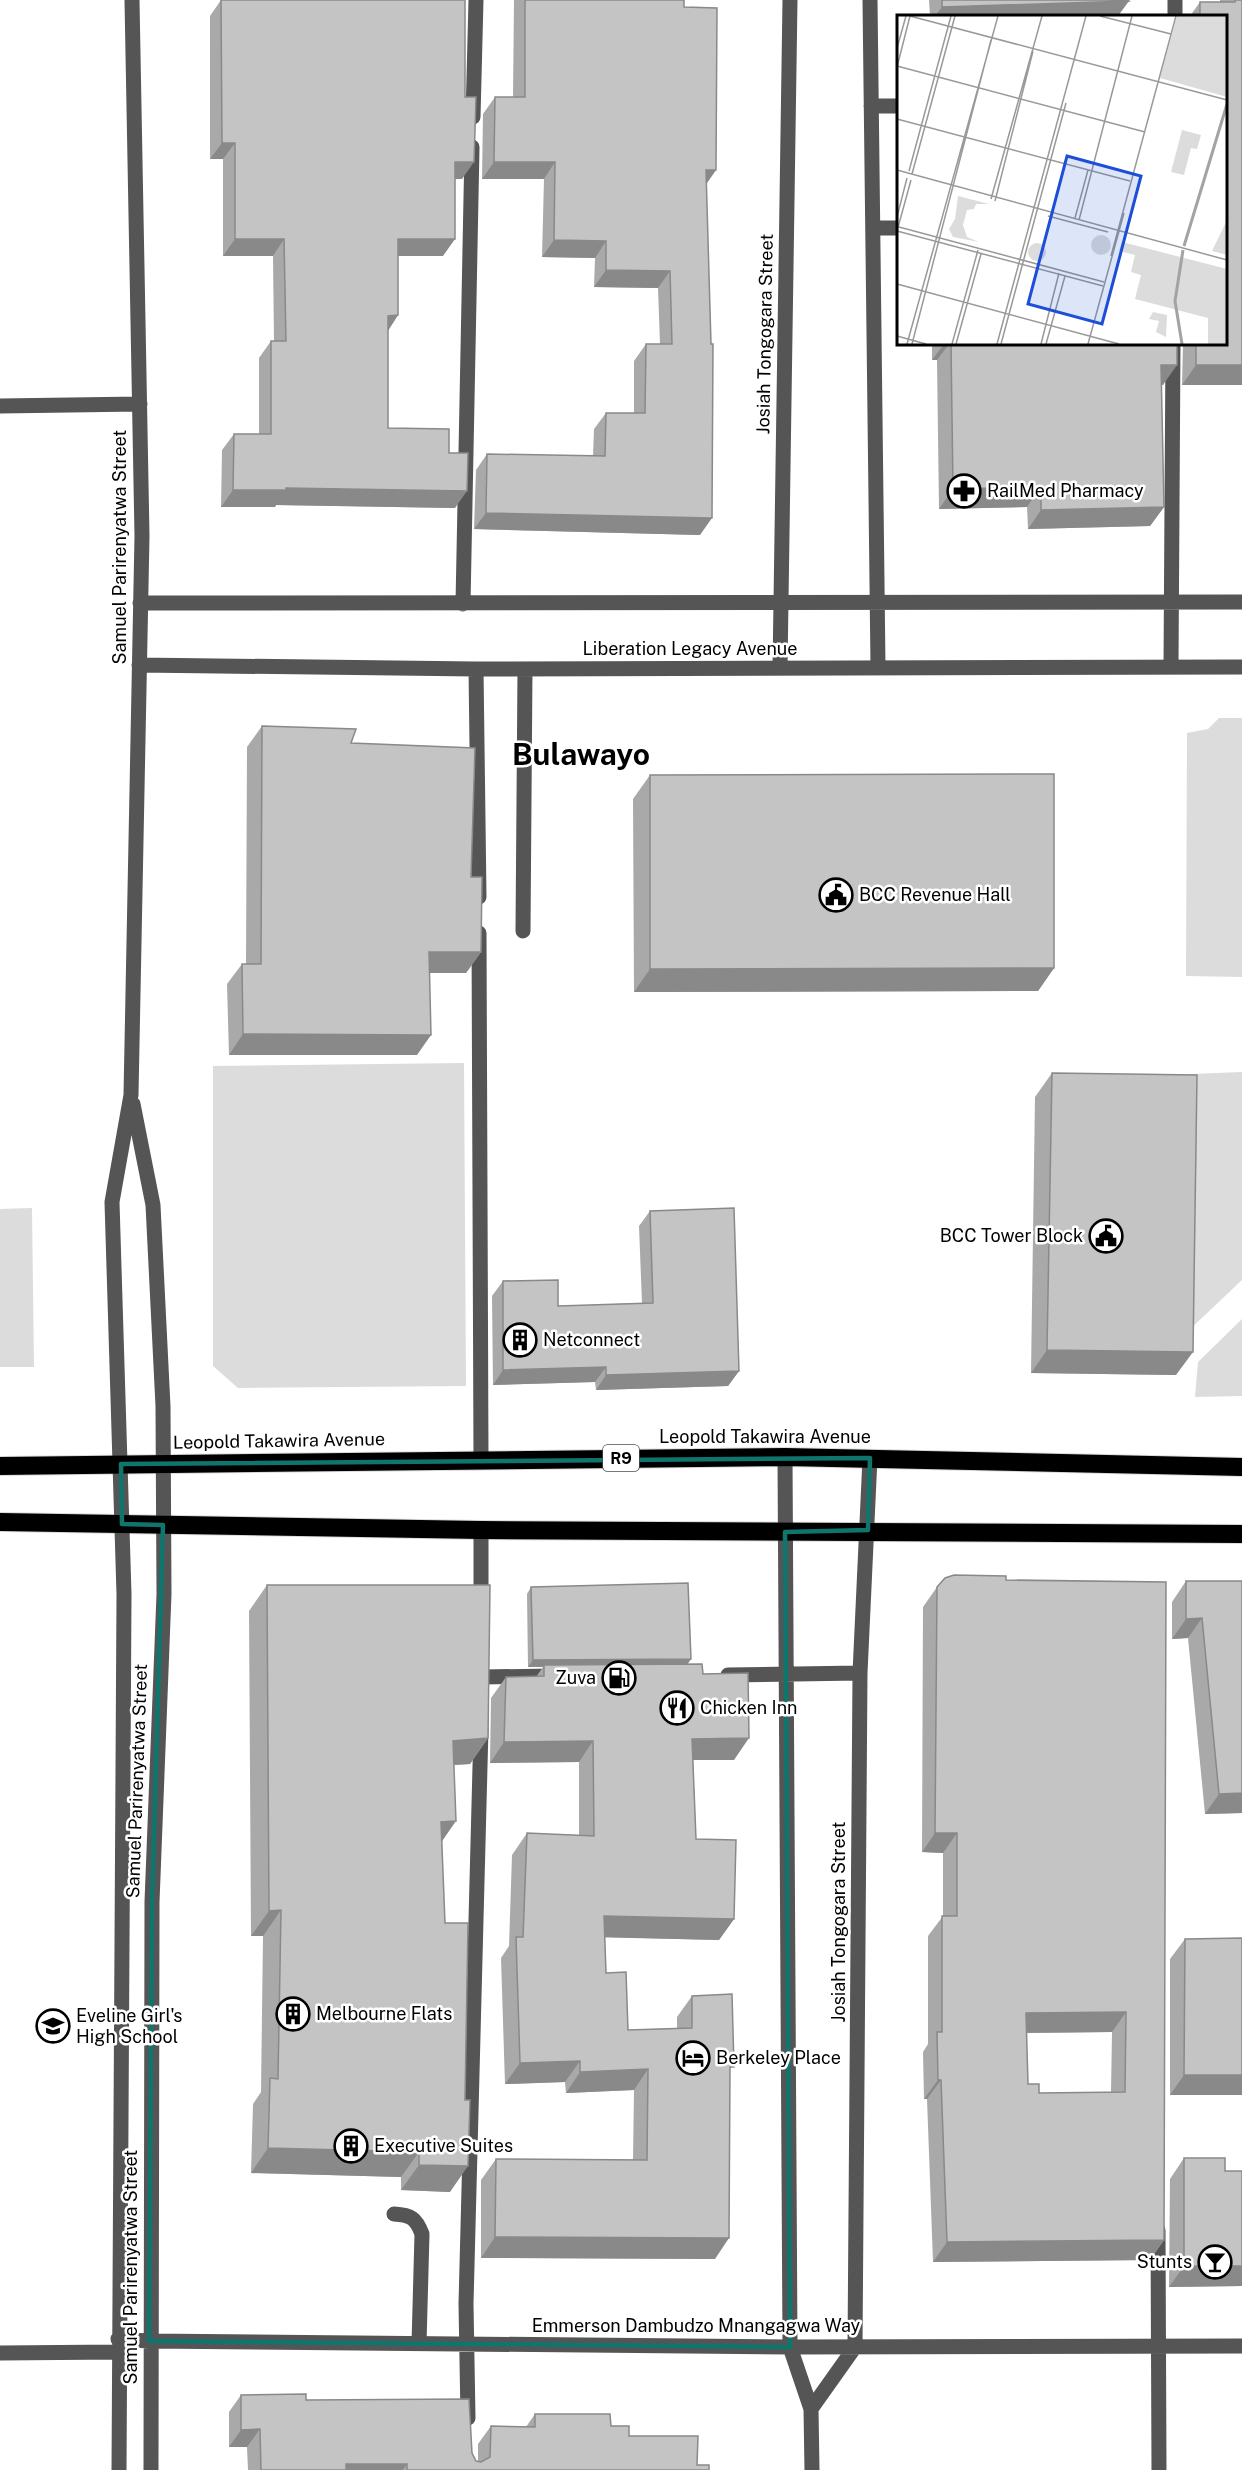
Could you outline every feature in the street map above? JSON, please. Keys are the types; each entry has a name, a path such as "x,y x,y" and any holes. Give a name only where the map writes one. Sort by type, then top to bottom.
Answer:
{"highway":[{"name":"Leopold Takawira Avenue","path":"0,1466 785,1457 1242,1467"},
{"path":"0,1522 481,1530 785,1532 868,1530 1242,1534"}],"street":[{"name":"Samuel Parirenyatwa Street","path":"119,2470 122,1524 112,1202 131,1095 142,536 132,0"},
{"path":"463,604 476,0"},
{"name":"Josiah Tongogara Street","path":"780,668 790,0"},
{"path":"870,0 878,666"},
{"path":"871,106 897,106"},
{"path":"873,228 897,228"},
{"path":"1171,667 1173,345"},
{"path":"0,406 140,404"},
{"path":"140,603 1242,602"},
{"name":"Liberation Legacy Avenue","path":"139,665 476,669 878,666 1242,667"},
{"path":"476,669 483,1222 482,1460"},
{"path":"523,931 525,669"},
{"name":"Samuel Parirenyatwa Street","path":"131,1095 153,1205 164,1525 164,1594 152,1902 151,2470"},
{"path":"785,1457 790,2347 812,2409 812,2470"},
{"name":"Josiah Tongogara Street","path":"855,2347 860,1673 870,1458"},
{"path":"481,1530 482,1622"},
{"path":"717,1675 860,1673"},
{"path":"482,1677 565,1676"},
{"path":"469,2438 466,2344 482,1712"},
{"path":"394,2214 410,2215 417,2220 422,2234 419,2344"},
{"path":"1158,2216 1159,2470"},
{"name":"Emmerson Dambudzo Mnangagwa Way","path":"0,2353 150,2341 790,2347 1242,2346"},
{"path":"812,2409 855,2347"}],"highlighted area":[{"path":"870,1458 868,1530 785,1532 790,2347 149,2341 152,1902 163,1525 122,1524 121,1464"}],"shaded area":[{"path":"1219,718 1242,718 1242,977 1186,976 1187,733 1208,729"},
{"path":"464,1063 466,1386 238,1388 213,1366 213,1066"},
{"path":"1242,1072 1242,1280 1187,1332 1191,1074"},
{"path":"32,1208 34,1367 0,1367 0,1209"},
{"path":"1242,1319 1242,1396 1195,1397 1198,1362"}],"building":[{"path":"221,0 465,0 465,97 476,97 474,162 455,162 455,239 398,239 398,315 388,316 388,428 449,429 449,453 468,453 467,491 286,488 286,490 233,490 234,434 271,434 271,341 286,341 284,239 235,239 235,143 222,143"},
{"path":"525,0 684,0 684,7 717,8 716,170 706,170 711,344 713,344 712,518 486,513 487,454 605,456 606,413 645,413 646,344 672,344 670,271 606,270 606,241 554,240 555,162 494,162 495,97 525,97"},
{"path":"942,0 1128,0 1129,1 942,7"},
{"path":"1235,0 1242,0 1242,365 1196,365 1196,345 1227,345 1227,15 1200,15 1200,2 1235,2"},
{"path":"951,345 1177,345 1177,365 1161,365 1164,507 1041,510 1041,487 953,489"},
{"path":"262,726 356,729 351,743 475,748 471,877 482,877 481,952 429,952 431,1035 243,1034 242,964 261,964"},
{"name":"BCC Revenue Hall","path":"1054,774 1054,968 650,969 650,775"},
{"name":"BCC Tower Block","path":"1052,1073 1197,1075 1193,1352 1047,1350"},
{"path":"734,1208 739,1371 606,1375 606,1367 503,1370 503,1281 558,1280 558,1306 653,1303 650,1211"},
{"path":"954,1575 1006,1576 1006,1580 1166,1582 1164,2240 947,2242 937,2032 942,2032 942,1916 957,1916 957,1833 935,1833 937,1587 945,1578","holes":["1126,2012 1125,2092 1039,2093 1039,2084 1028,2084 1026,2013"]},
{"path":"1186,1581 1242,1581 1242,1793 1219,1794 1202,1618 1186,1619"},
{"path":"688,1583 691,1659 533,1660 531,1587"},
{"path":"267,1585 490,1585 488,1738 453,1741 456,1821 441,1822 445,1923 468,1923 465,2100 470,2100 468,2166 419,2165 419,2152 268,2148 270,2078 278,2079 281,1910 269,1911"},
{"path":"702,1664 703,1674 748,1673 749,1738 692,1739 696,1839 736,1840 734,1919 604,1916 606,1973 626,1972 628,2030 692,2028 692,1996 732,1994 734,2067 730,2067 729,2238 495,2237 496,2159 647,2160 648,2069 580,2072 580,2061 520,2063 516,1937 523,1937 527,1833 594,1836 593,1741 504,1742 506,1677 544,1676 544,1665"},
{"path":"1242,1938 1242,2075 1184,2075 1185,1939"},
{"path":"1184,2158 1225,2158 1225,2171 1242,2171 1242,2266 1184,2266"},
{"path":"306,2394 306,2400 469,2399 472,2453 476,2461 481,2462 490,2457 491,2426 535,2427 535,2414 610,2414 611,2426 629,2426 629,2436 698,2436 697,2465 709,2465 709,2470 407,2470 407,2464 346,2464 346,2470 261,2470 260,2429 241,2430 241,2395"}],"place":[{"name":"RailMed Pharmacy","path":"964,491"},
{"name":"BCC Revenue Hall","path":"836,895"},
{"name":"BCC Tower Block","path":"1106,1236"},
{"name":"Netconnect","path":"520,1340"},
{"name":"Zuva","path":"619,1678"},
{"name":"Chicken Inn","path":"677,1708"},
{"name":"Melbourne Flats","path":"293,2014"},
{"name":"Eveline Girl's High School","path":"53,2026"},
{"name":"Berkeley Place","path":"693,2058"},
{"name":"Executive Suites","path":"351,2146"},
{"name":"Stunts","path":"1215,2262"}],"district":[{"name":"Bulawayo","path":"581,755"}]}
